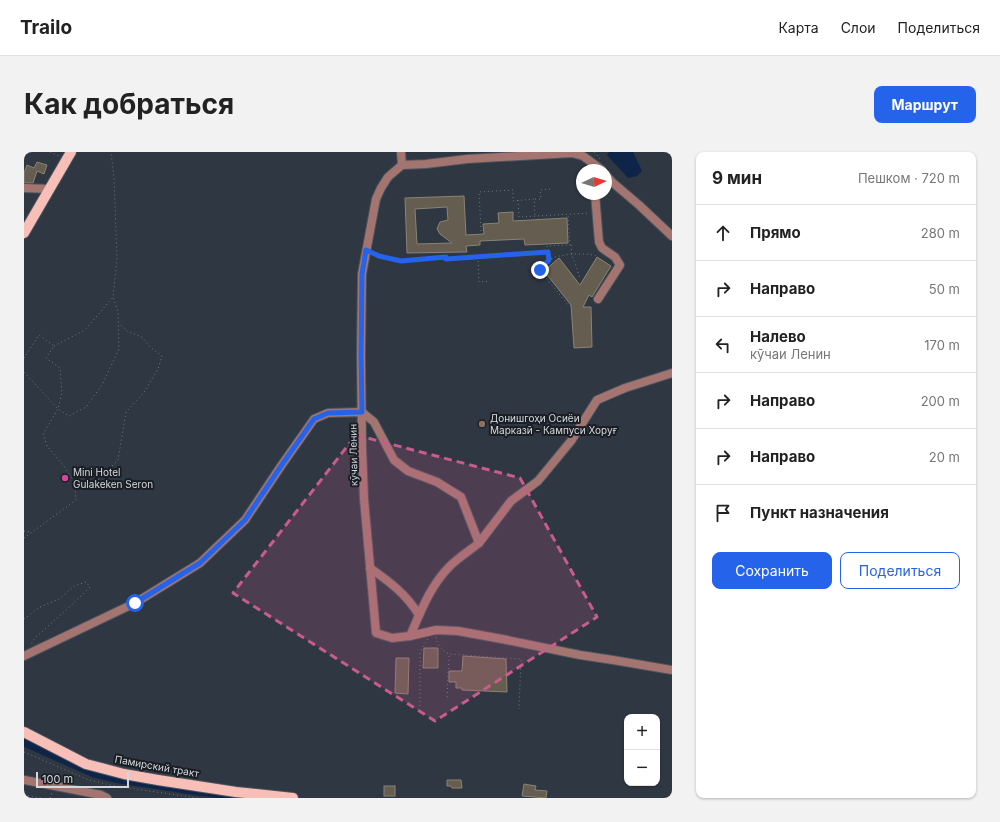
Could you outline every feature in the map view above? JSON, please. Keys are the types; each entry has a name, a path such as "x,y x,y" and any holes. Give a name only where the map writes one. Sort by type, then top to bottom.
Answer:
{"main road":[{"path":"24,233 71,152"},
{"name":"Памирский тракт","path":"24,732 86,764 124,774 181,784 293,798"}],"street":[{"path":"401,152 402,165 426,164 467,159 572,153 583,156 595,164"},
{"name":"кӯчаи Ленин","path":"402,165 388,177 376,199 362,274 362,448 366,529 376,633 392,638 410,636"},
{"path":"612,182 640,205 672,236"},
{"path":"24,188 49,189"},
{"path":"596,200 599,242 602,248 615,257 620,265 598,299"},
{"path":"410,636 423,604 450,566 479,543 511,501 538,481 571,441 597,400 625,388 672,373"},
{"path":"24,656 135,603 200,563 245,520 314,419 328,413 362,412 374,422 394,460 408,471 437,482 460,497 479,543"},
{"path":"370,568 394,585 414,606 419,615"},
{"path":"410,636 436,630 458,631 502,638 580,656 672,670"},
{"path":"24,780 84,795 101,795 107,798"}],"path":[{"path":"24,372 58,409 69,416 86,407 102,385 119,349 118,312 113,297 118,259 114,178 111,152"},
{"path":"481,231 479,192 513,190 513,201 541,199 540,190 551,189"},
{"path":"534,199 535,216"},
{"path":"518,200 519,217 597,212"},
{"path":"568,214 570,245 580,278"},
{"path":"549,260 547,246 570,245"},
{"path":"366,250 379,256 401,261 446,257 446,259 548,252"},
{"path":"571,305 568,305 540,270 549,260 559,256 590,254 596,256"},
{"path":"478,257 479,282 489,281"},
{"path":"113,297 85,330 54,346 46,358 60,368 62,393 58,409 43,434 47,446 63,465 75,483 84,490 97,481 118,460 126,412 143,394 158,368 162,356 150,347 142,336 127,331 119,323"},
{"path":"24,358 39,334 54,346"},
{"path":"24,538 76,500 75,483"},
{"path":"24,531 32,532"},
{"path":"24,619 40,607 59,599 74,586 86,582 90,587 35,638 32,644"},
{"path":"436,630 437,641 441,649 449,654 521,659 519,709"},
{"path":"420,706 420,653 424,644 436,630"},
{"path":"447,696 449,654"},
{"path":"24,752 89,780 116,786 198,798"},
{"path":"24,795 40,798"}],"highlighted area":[{"path":"356,435 520,478 597,617 435,721 233,593"}],"water":[{"path":"609,152 633,152 642,171 637,176 628,178 607,155"}],"building":[{"path":"37,162 47,165 44,174 37,171 33,183 24,183 24,173 27,165 34,168"},
{"path":"464,196 466,235 484,234 483,224 499,223 498,213 513,212 513,221 567,218 568,243 525,245 524,239 480,241 480,245 466,246 467,252 407,253 405,198","holes":["447,207 448,220 440,222 437,229 440,234 452,243 417,244 415,209"]},
{"path":"597,257 611,266 592,297 589,295 583,307 591,307 592,347 574,348 571,305 544,271 559,258 580,285"},
{"path":"424,648 438,648 438,668 423,668"},
{"path":"463,656 506,659 507,692 462,690 462,688 456,688 456,682 449,682 449,671 462,671"},
{"path":"396,658 409,658 408,694 395,693"},
{"path":"447,780 461,780 462,788 452,788 451,786 447,786"},
{"path":"524,784 536,786 535,790 547,791 546,798 522,796"},
{"path":"384,786 395,786 395,796 384,796"}],"waterway":[{"path":"24,743 94,774 120,780 229,796"}],"place":[{"name":"Донишгоҳи Осиёи Марказӣ - Кампуси Хоруғ","path":"482,424"},
{"name":"Mini Hotel Gulakeken Seron","path":"65,478"}],"route":[{"path":"135,603 200,563 245,520 314,419 328,413 362,412 362,274 366,250 379,256 401,261 446,257 446,259 548,252 549,260 540,270"}]}
